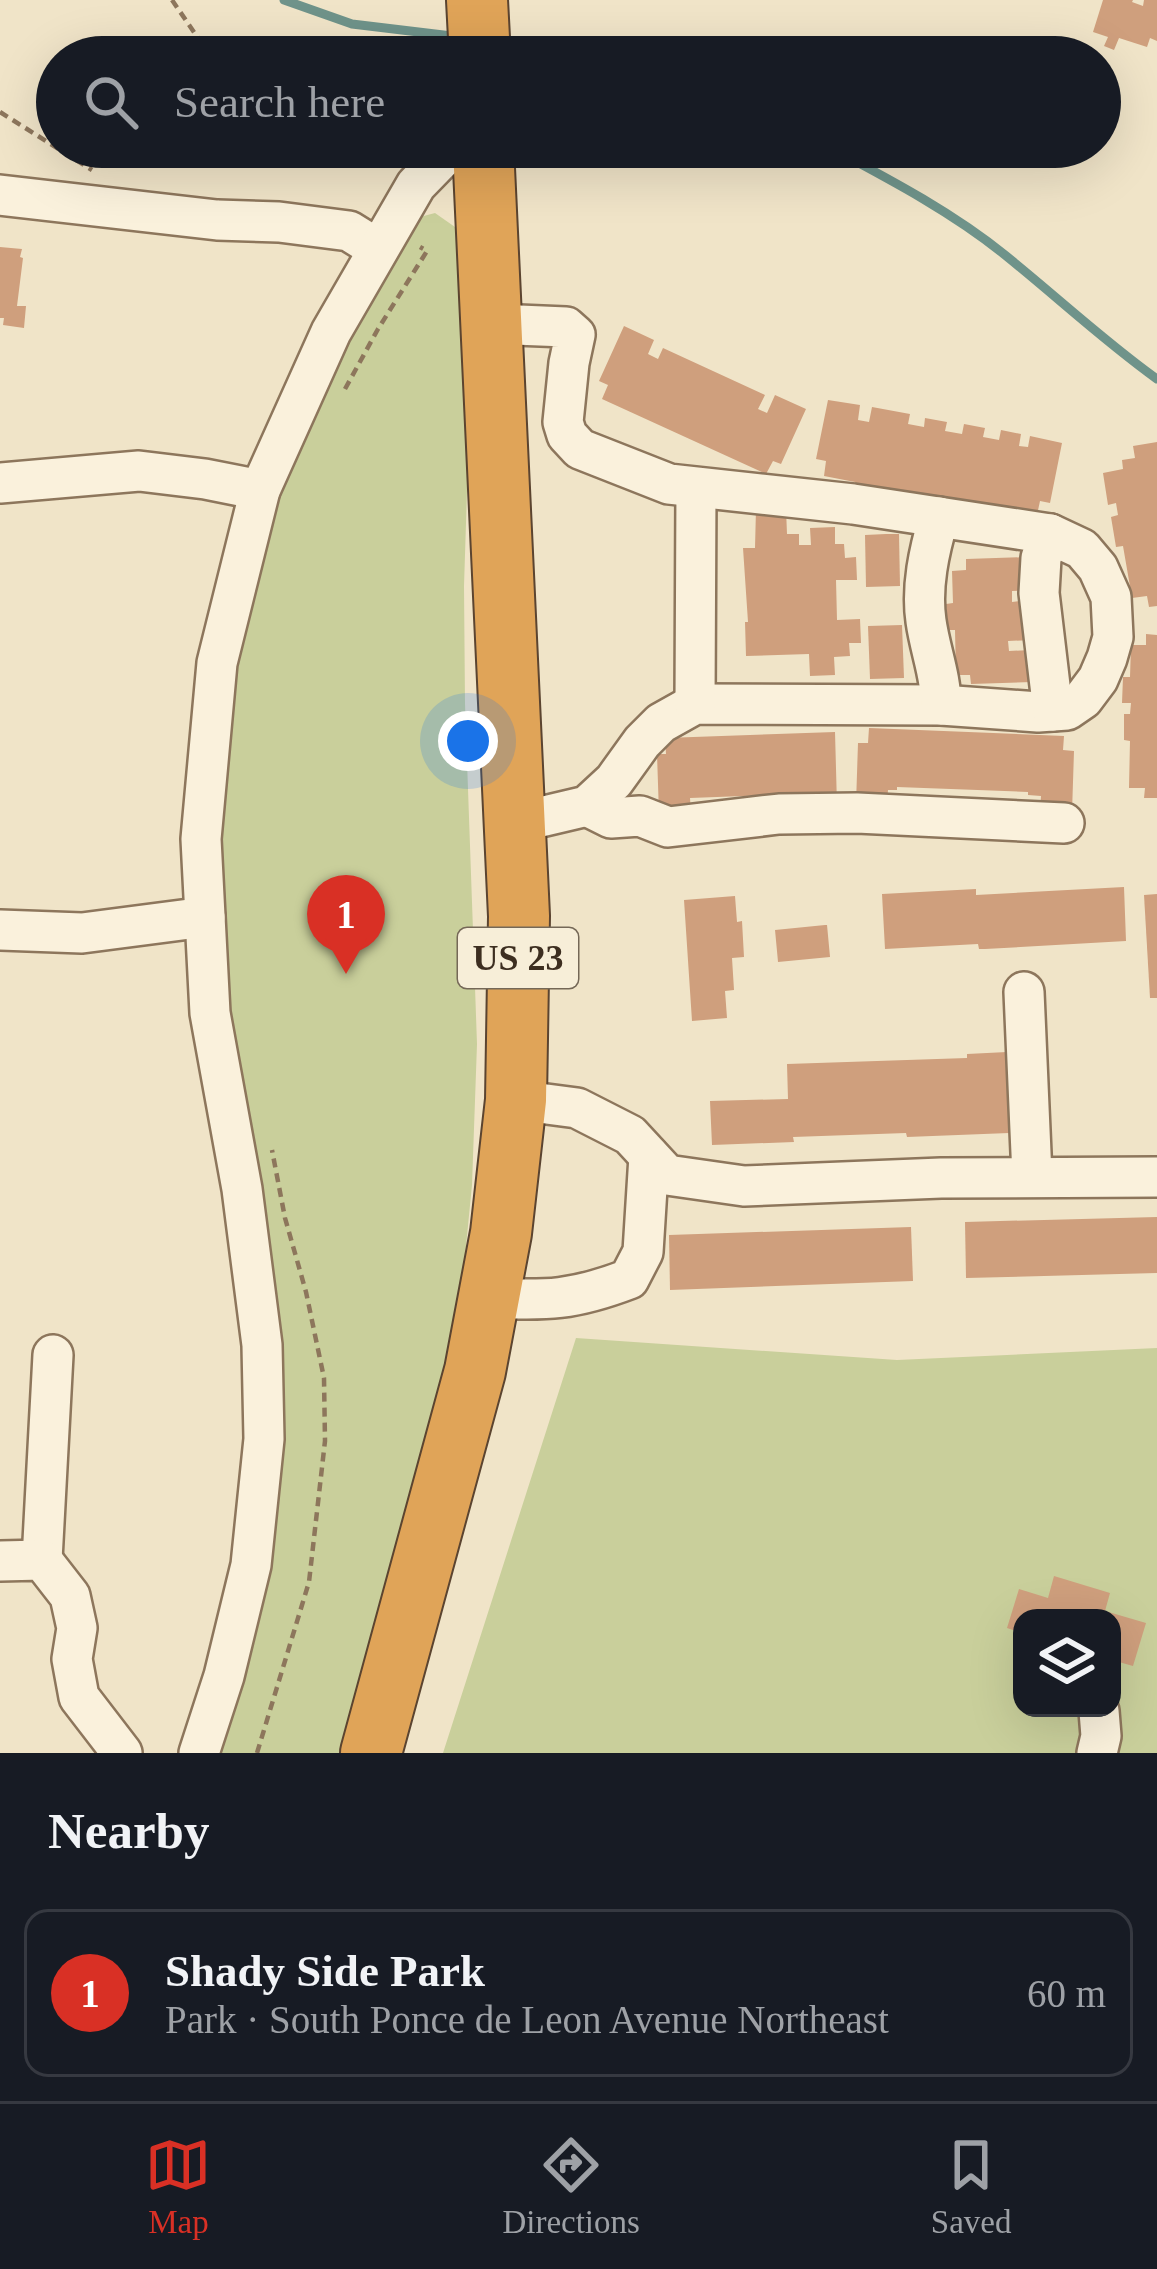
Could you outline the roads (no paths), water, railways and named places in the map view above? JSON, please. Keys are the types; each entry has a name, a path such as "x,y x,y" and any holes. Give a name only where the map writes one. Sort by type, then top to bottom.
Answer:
{"highway":[{"name":"US 23","path":"371,1753 475,1371 501,1233 516,1100 519,916 484,168"}],"street":[{"path":"199,1753 251,1565 264,1439 262,1345 242,1189 210,1013 201,838 217,663 260,490 331,332 395,246 416,185 432,168"},
{"path":"0,195 217,220 279,222 349,232 395,246"},
{"path":"493,324 566,327 575,335 563,422 580,449 669,484 853,504 1050,534 1082,550 1098,568 1112,597 1114,616 1113,637 1098,679 1083,699 1066,710 695,704 641,742 600,794 515,823"},
{"path":"0,483 139,471 260,490"},
{"path":"695,704 696,488"},
{"path":"939,518 924,603 941,706"},
{"path":"1050,534 1041,558 1039,593 1053,711"},
{"path":"600,794 611,818 640,816 668,827 818,813 1064,823"},
{"path":"0,929 82,932 205,917"},
{"path":"1024,992 1032,1176"},
{"path":"516,1100 578,1108 630,1135 667,1174 743,1186 1032,1176 1157,1177"},
{"path":"489,1298 547,1301 591,1294 629,1279 643,1252 650,1156"},
{"path":"52,1355 42,1560 70,1596 77,1628 72,1659 79,1697 122,1753"},
{"path":"0,1561 42,1560"},
{"path":"1097,1753 1099,1717"}],"waterway":[{"path":"284,0 352,24 452,36"},
{"path":"867,168 985,239 1157,379"}],"place":[{"name":"Shady Side Park","path":"346,974"}]}
